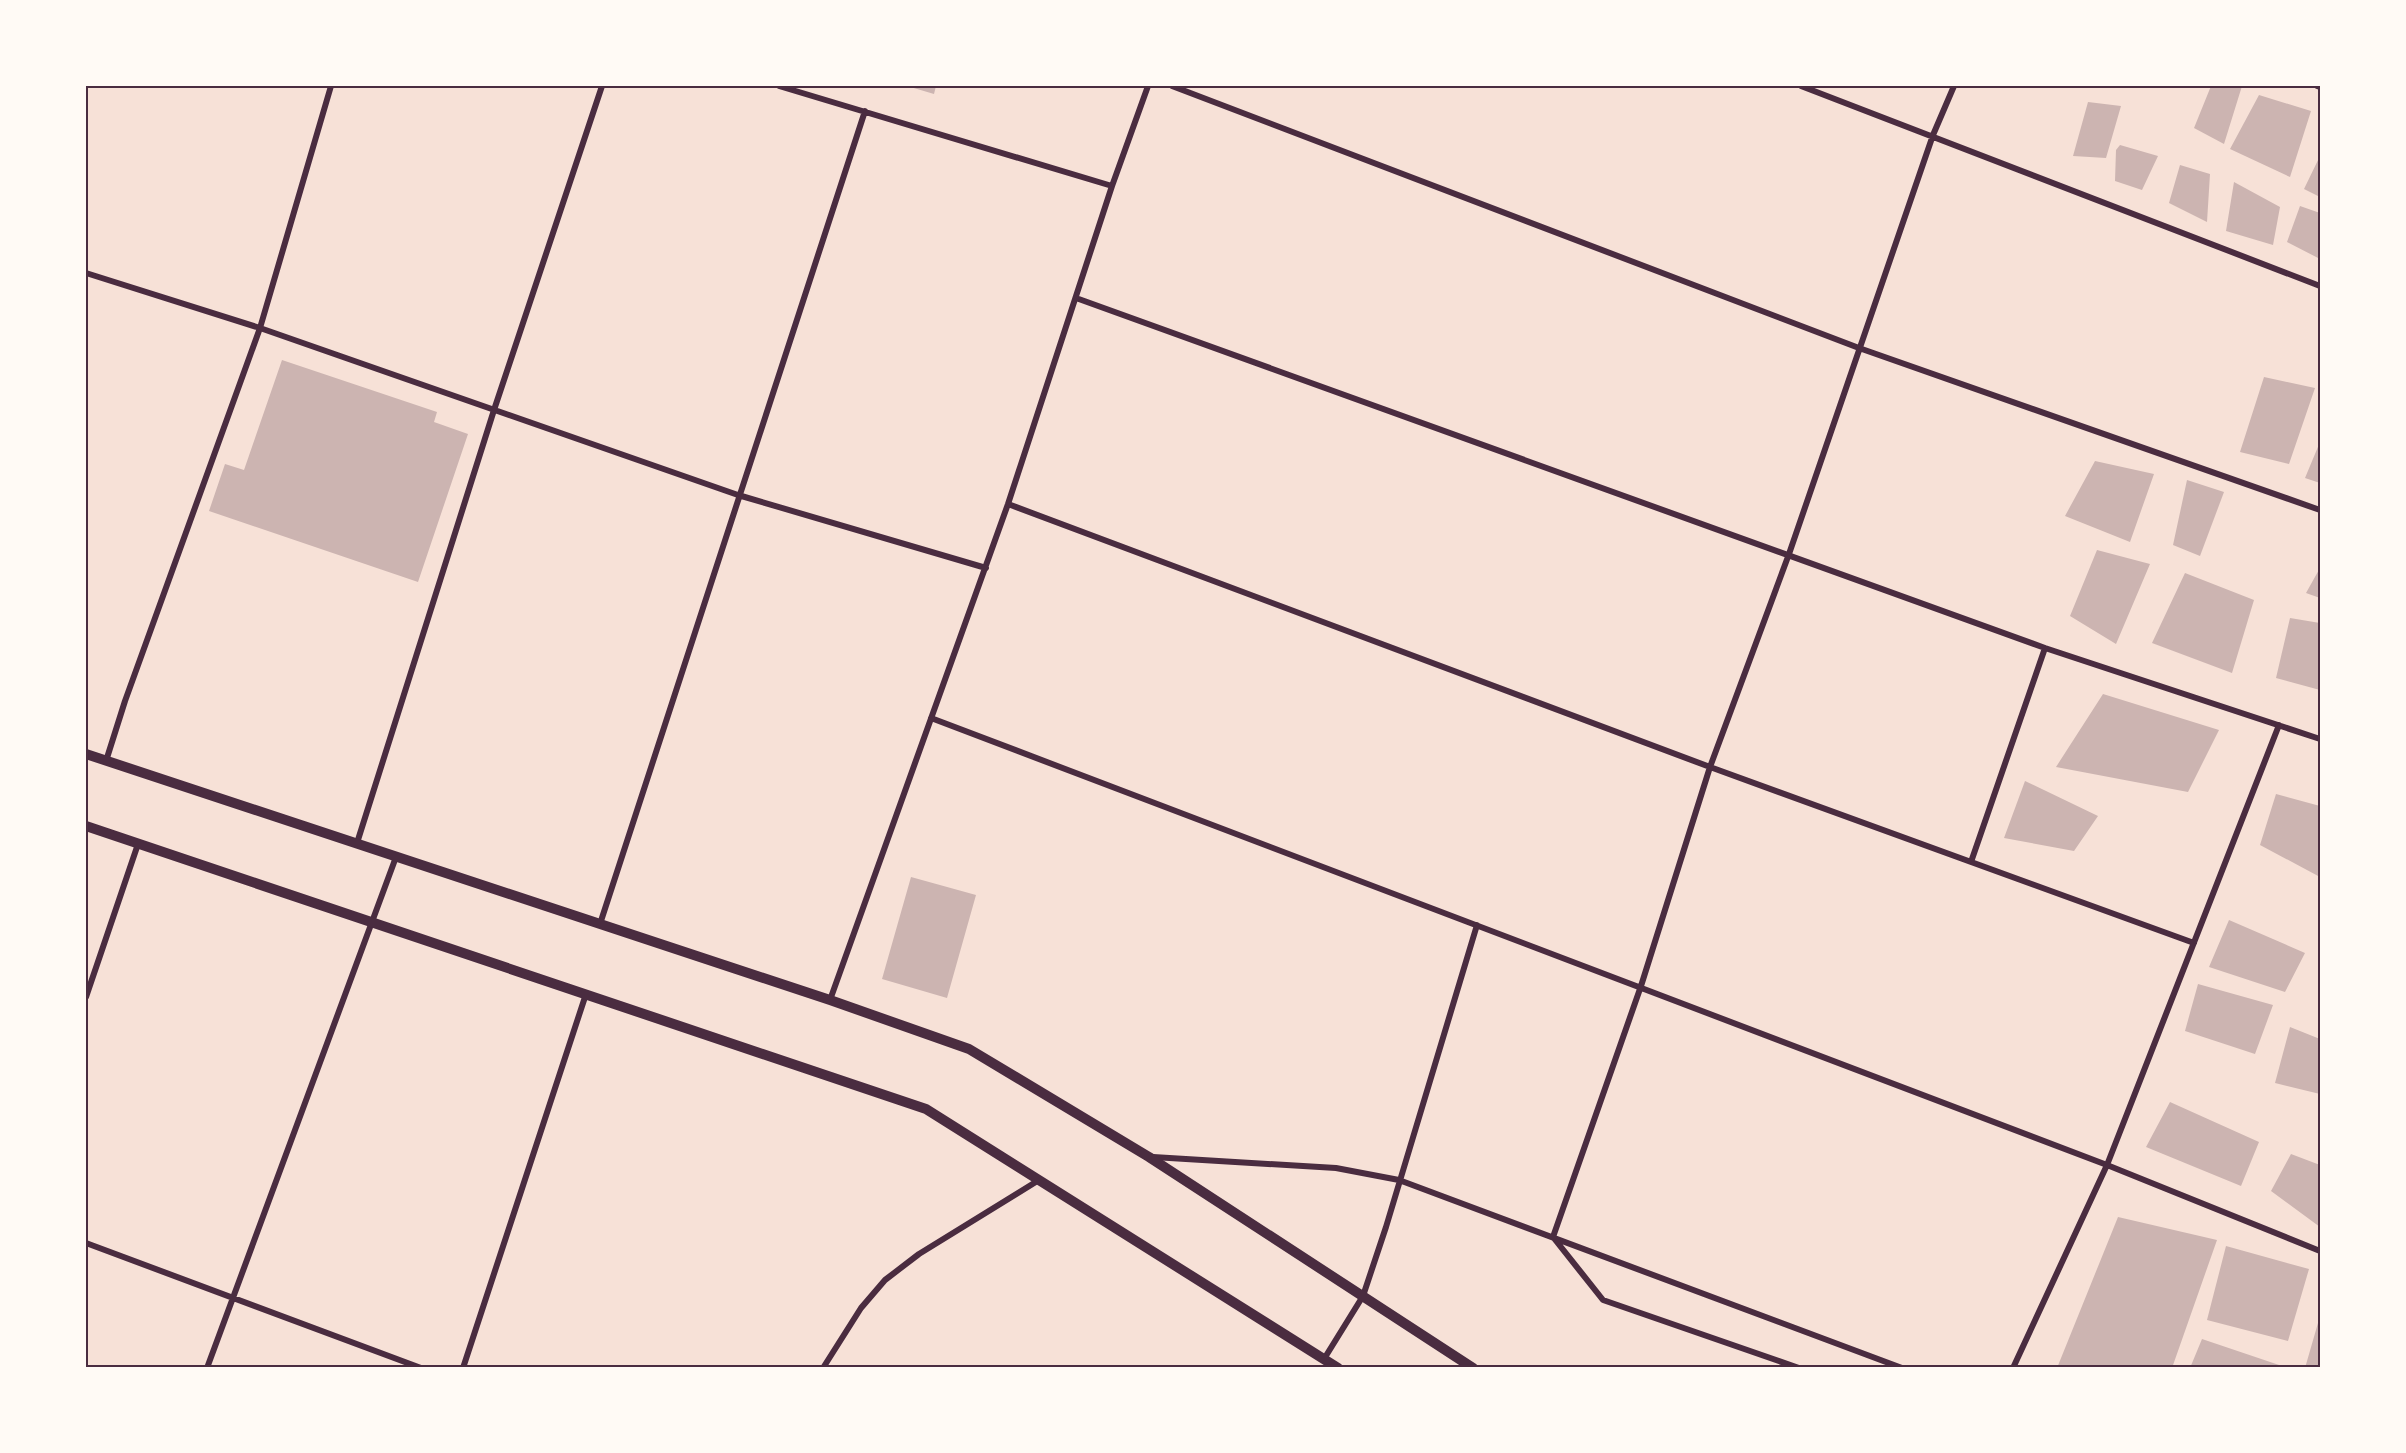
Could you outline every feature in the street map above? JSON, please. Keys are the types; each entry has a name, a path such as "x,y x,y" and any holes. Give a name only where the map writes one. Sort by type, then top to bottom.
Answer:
{"street":[{"path":"106,761 125,701 260,328 331,86"},
{"path":"357,843 494,410 602,86"},
{"path":"779,86 1112,186"},
{"path":"830,1000 986,568 1112,186 1148,86"},
{"path":"1172,86 1859,348 2320,510"},
{"path":"1801,86 2320,286"},
{"path":"1553,1237 1641,986 1710,767 1789,554 1933,135 1954,86"},
{"path":"600,924 738,495 866,111"},
{"path":"86,273 260,328 738,495 986,568"},
{"path":"1076,298 2045,648 2320,739"},
{"path":"1008,504 1710,767 2194,943"},
{"path":"1971,862 2045,648"},
{"path":"931,718 1641,986 2107,1165 2320,1251"},
{"path":"2013,1368 2107,1165 2279,725"},
{"path":"86,754 830,1000 969,1049 1149,1157 1473,1368"},
{"path":"86,826 926,1109 1338,1368"},
{"path":"86,997 138,844"},
{"path":"207,1368 396,857"},
{"path":"1324,1359 1363,1296 1477,925"},
{"path":"463,1368 586,994"},
{"path":"1149,1157 1336,1168 1399,1180 1902,1368"},
{"path":"823,1368 861,1308 885,1280 919,1254 1039,1180"},
{"path":"1553,1237 1603,1300 1799,1368"},
{"path":"86,1243 421,1368"}],"building":[{"path":"907,86 936,86 934,94"},
{"path":"2211,86 2242,86 2224,144 2194,128"},
{"path":"2259,95 2311,111 2290,177 2230,149"},
{"path":"2088,102 2121,106 2106,158 2073,156"},
{"path":"2120,145 2158,156 2142,190 2115,181 2116,150"},
{"path":"2320,156 2320,197 2304,189"},
{"path":"2180,165 2210,174 2207,222 2169,203"},
{"path":"2234,182 2280,207 2273,245 2226,231"},
{"path":"2300,206 2320,213 2320,259 2287,242"},
{"path":"282,360 437,412 434,422 468,434 418,582 209,511 225,464 244,470"},
{"path":"2264,377 2315,388 2289,464 2240,452"},
{"path":"2320,442 2320,483 2305,478"},
{"path":"2095,461 2154,474 2130,542 2065,516"},
{"path":"2187,480 2224,492 2200,556 2173,545"},
{"path":"2097,550 2150,564 2116,644 2070,616"},
{"path":"2320,568 2320,598 2306,593"},
{"path":"2185,573 2254,600 2232,673 2152,643"},
{"path":"2290,618 2320,623 2320,690 2276,678"},
{"path":"2103,694 2219,730 2188,792 2056,767"},
{"path":"2025,781 2098,816 2074,851 2004,838"},
{"path":"2276,794 2320,806 2320,877 2260,845"},
{"path":"911,877 976,895 947,998 882,979"},
{"path":"2229,920 2305,953 2285,992 2209,967"},
{"path":"2198,984 2273,1005 2255,1054 2185,1031"},
{"path":"2290,1027 2320,1039 2320,1094 2275,1083"},
{"path":"2170,1102 2259,1142 2241,1186 2146,1147"},
{"path":"2291,1154 2320,1165 2320,1227 2271,1191"},
{"path":"2118,1217 2217,1240 2172,1368 2057,1368"},
{"path":"2226,1246 2309,1269 2288,1341 2207,1320"},
{"path":"2320,1316 2320,1368 2305,1368"},
{"path":"2202,1339 2285,1367 2285,1368 2190,1368"}]}
